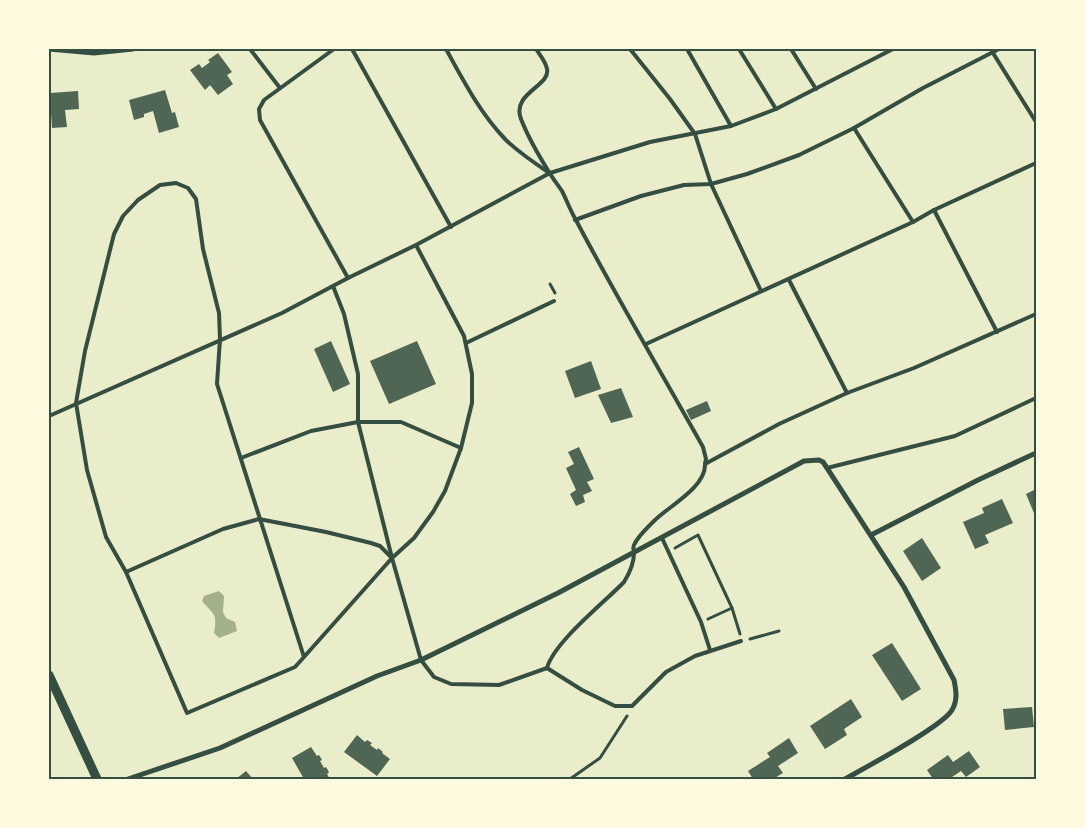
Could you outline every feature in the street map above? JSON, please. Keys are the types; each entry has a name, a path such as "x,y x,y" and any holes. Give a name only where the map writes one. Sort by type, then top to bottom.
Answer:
{"street":[{"path":"49,49 94,52 133,49"},
{"path":"872,535 978,480 1036,453"},
{"path":"128,779 220,748 377,676 421,660 558,593 804,461 819,460 823,462 872,535 904,587 954,680 957,695 952,711 935,726 845,779"},
{"path":"49,675 97,779"}],"lane":[{"path":"250,49 280,88"},
{"path":"334,49 264,100 259,109 260,120 348,278"},
{"path":"352,49 451,227"},
{"path":"446,49 474,98 495,127 518,151 550,173"},
{"path":"536,49 547,68 547,74 522,101 520,118 561,190 575,220 624,309 646,344 703,447 706,459 705,470 698,484 647,528 637,540 633,549 634,553 630,571 624,582 561,645 547,668"},
{"path":"630,49 670,98 695,134 711,184 761,291"},
{"path":"687,49 732,126"},
{"path":"739,49 776,109"},
{"path":"791,49 816,90"},
{"path":"880,49 885,53"},
{"path":"49,416 282,313 451,227 550,173 650,142 732,126 776,109 816,90 893,49"},
{"path":"575,220 641,196 684,185 711,184 747,174 799,155 854,128 923,88 999,49"},
{"path":"993,52 1036,122"},
{"path":"854,128 913,222"},
{"path":"646,344 789,280 1036,163"},
{"path":"304,657 217,384 220,340 219,313 203,249 196,199 188,188 176,183 160,185 138,200 123,216 114,234 86,350 76,403 87,470 106,537 126,572 187,714 295,666 304,657 392,558 414,538 433,512 445,491 461,448 472,403 472,374 464,336 416,245"},
{"path":"934,210 997,332"},
{"path":"789,280 847,393"},
{"path":"333,286 344,314 358,374 358,422 392,558 421,660 434,677 451,684 499,685 547,668"},
{"path":"466,344 554,301"},
{"path":"705,464 779,424 847,393 914,368 1036,314"},
{"path":"827,468 955,436 1036,398"},
{"path":"241,458 311,431 358,422 401,422 461,448"},
{"path":"126,572 223,529 259,519 372,543 380,546 392,558"},
{"path":"662,538 701,622 710,650"},
{"path":"547,668 582,690 615,706 632,706 666,672 695,656 741,641"}],"path":[{"path":"668,551 698,535 732,608 741,641 779,631"},
{"path":"701,622 732,608"},
{"path":"570,779 600,758 615,737 632,706"}],"shaded area":[{"path":"219,591 224,596 223,612 226,618 235,622 237,631 219,638 214,633 214,614 202,601 204,596"}],"building":[{"path":"218,53 232,72 227,75 233,84 218,95 210,85 205,90 190,70 199,64 202,68 210,62 208,60"},
{"path":"165,90 172,113 175,112 179,127 159,133 153,111 144,114 144,117 134,120 129,100"},
{"path":"78,91 79,109 65,110 67,127 52,128 51,113 49,113 50,93"},
{"path":"331,341 350,384 333,392 314,349"},
{"path":"417,341 436,384 389,404 370,361"},
{"path":"591,361 601,389 575,398 565,371"},
{"path":"621,388 633,417 611,423 598,395"},
{"path":"707,401 711,411 691,420 686,410"},
{"path":"579,447 594,479 587,482 592,491 583,495 585,502 576,506 570,494 576,490 566,468 574,464 568,452"},
{"path":"1036,489 1036,518 1026,494"},
{"path":"1002,499 1013,523 985,535 989,543 975,549 963,522 984,513 982,508"},
{"path":"922,538 941,568 922,581 903,551"},
{"path":"892,643 921,689 902,701 872,655"},
{"path":"851,699 862,717 844,729 847,735 825,749 810,726"},
{"path":"1032,707 1034,727 1005,730 1003,709"},
{"path":"357,735 365,742 367,740 372,743 370,745 377,750 378,748 390,759 377,776 344,752"},
{"path":"789,738 798,753 778,766 783,773 773,779 753,779 748,771 770,757 767,753"},
{"path":"311,747 322,760 320,761 329,772 327,774 330,779 304,779 292,758"},
{"path":"969,751 980,767 966,777 961,771 949,779 933,779 927,770 948,755 953,762"},
{"path":"246,771 253,779 236,779"}]}
